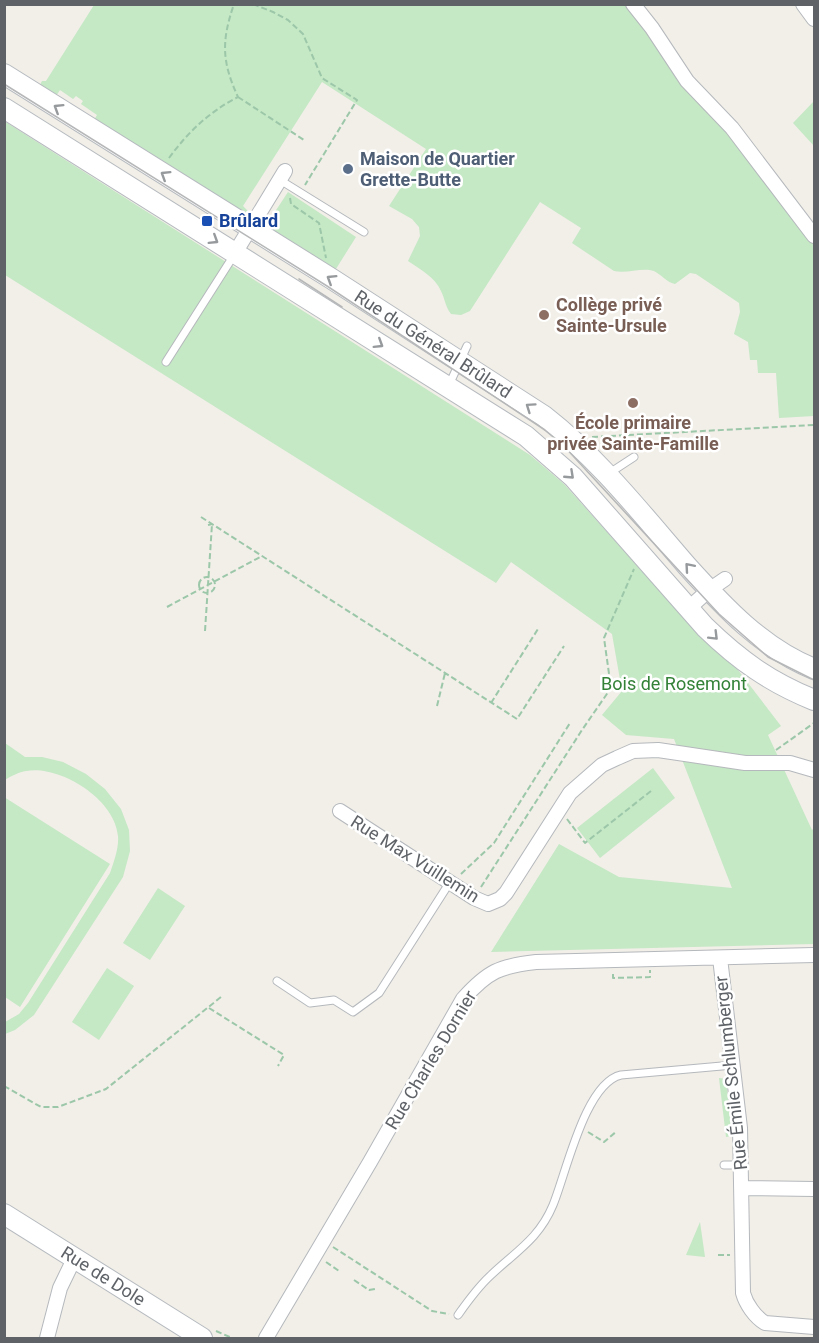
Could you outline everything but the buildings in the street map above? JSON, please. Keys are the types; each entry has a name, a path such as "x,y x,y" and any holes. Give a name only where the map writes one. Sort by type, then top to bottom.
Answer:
{"main road":[{"name":"Rue du Général Brûlard","path":"4,74 250,229 463,353 564,432 736,618 770,645 790,658 814,669"},
{"name":"Rue du Général Brûlard","path":"4,108 526,436 573,477 723,645 755,670 784,688 814,700"},
{"name":"Rue de Dole","path":"4,1214 200,1335"}],"street":[{"path":"633,4 687,81 732,128 814,236"},
{"path":"804,4 814,19"},
{"path":"235,254 284,178"},
{"path":"689,608 708,590 725,579"},
{"name":"Rue Max Vuillemin","path":"340,811 455,879 482,903 493,903 506,893 570,793 602,765 633,752 658,750 745,763 790,763 814,770"},
{"name":"Rue Charles Dornier","path":"266,1338 463,999 476,984 491,973 511,965 576,960 814,955"},
{"name":"Rue Émile Schlumberger","path":"720,958 740,1128 745,1301 765,1323 814,1327"},
{"name":"Rue Émile Schlumberger","path":"742,1188 814,1189"},
{"path":"47,1338 60,1288 75,1259"}],"lane":[{"path":"284,178 300,192 364,232"},
{"path":"166,362 235,254"},
{"path":"448,387 463,353"},
{"path":"606,475 634,457"},
{"path":"277,981 310,1003 334,1000 353,1012 379,993 455,879"},
{"path":"458,1315 474,1292 505,1262 528,1244 545,1222 554,1204 570,1152 596,1096 607,1080 613,1077 733,1065"},
{"path":"724,1166 741,1165"}],"path":[{"path":"234,4 225,34 225,57 228,75 238,97 304,140"},
{"path":"253,4 288,20 303,34 322,78 357,100 300,192"},
{"path":"168,160 202,120 219,107 238,97"},
{"path":"284,178 291,204 319,223 327,262"},
{"path":"586,436 595,438 814,425"},
{"path":"201,517 517,719 564,646"},
{"path":"205,631 210,524"},
{"path":"167,607 262,556"},
{"path":"479,890 611,688 604,638 637,560"},
{"path":"208,578 214,582"},
{"path":"200,589 201,581 208,578"},
{"path":"207,593 214,589 214,582"},
{"path":"200,589 207,593"},
{"path":"491,703 538,629"},
{"path":"437,706 445,673"},
{"path":"455,879 494,843 570,723"},
{"path":"769,755 814,723"},
{"path":"566,816 585,843 651,791"},
{"path":"612,968 613,978 650,977 650,968"},
{"path":"4,1086 42,1107 58,1107 106,1089 221,997"},
{"path":"209,1008 284,1055 278,1066"},
{"path":"582,1126 602,1142 617,1131"},
{"path":"329,1245 432,1311 458,1315"},
{"path":"718,1255 730,1255"},
{"path":"321,1259 339,1271"},
{"path":"354,1280 369,1290 375,1289"},
{"path":"200,1335 232,1338"}],"green space":[{"path":"94,5 626,5 655,42 677,80 728,130 814,240 814,416 779,418 776,373 758,373 757,360 750,360 748,342 734,334 740,312 739,303 696,274 690,273 675,284 654,271 614,271 572,243 581,228 540,202 470,311 461,315 451,314 435,282 408,261 420,236 419,227 412,219 389,206 426,149 322,82 243,206 248,211 244,215 94,120 97,115 81,104 83,101 76,96 73,99 60,90 56,96 40,85 42,81 46,81"},
{"path":"814,101 814,146 793,123"},
{"name":"Bois de Rosemont","path":"4,121 530,455 564,484 703,639 738,670 781,726 768,735 812,830 814,828 814,944 491,952 559,844 619,877 732,888 674,739 626,735 602,715 622,691 612,634 511,562 496,583 5,275"},
{"path":"288,192 356,237 334,272 265,227"},
{"path":"5,743 25,757 42,757 63,762 86,774 105,789 121,809 129,830 130,851 123,877 34,1015 15,1030 5,1034 5,1022 19,1014 28,1003 110,873 116,854 118,836 115,822 107,809 84,787 69,779 40,771 15,774 5,780"},
{"path":"653,768 675,798 600,858 577,828"},
{"path":"4,797 110,864 20,1007 5,997"},
{"path":"158,888 185,906 150,960 123,943"},
{"path":"107,968 134,986 99,1040 72,1022"},
{"path":"719,1078 726,1079 732,1136 726,1137"},
{"path":"700,1222 705,1257 686,1255"}],"tram line":[{"path":"4,84 327,286 545,430 562,444 719,614 768,657 814,680"},
{"path":"299,279 342,307"}],"place":[{"name":"Maison de Quartier Grette-Butte","path":"348,169"},
{"name":"Brûlard","path":"207,221"},
{"name":"Collège privé Sainte-Ursule","path":"544,315"},
{"name":"École primaire privée Sainte-Famille","path":"633,403"}]}
